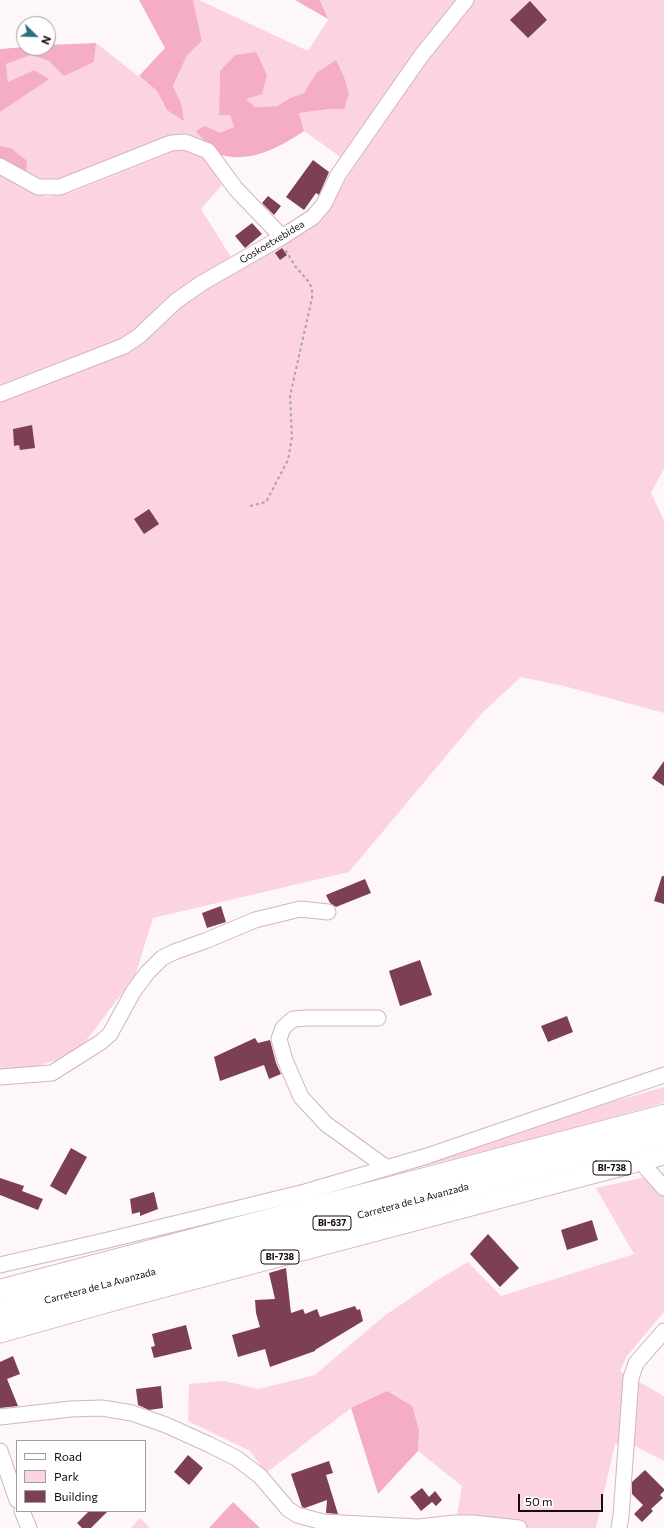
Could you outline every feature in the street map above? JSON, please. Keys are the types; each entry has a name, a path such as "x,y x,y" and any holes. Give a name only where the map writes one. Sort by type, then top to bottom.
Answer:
{"highway":[{"name":"Carretera de La Avanzada","path":"0,1291 664,1116"},
{"name":"Carretera de La Avanzada","path":"0,1314 664,1134"}],"main road":[{"path":"582,1137 664,1113"},
{"name":"BI-738","path":"0,1333 124,1298 664,1155"},
{"path":"560,1182 609,1177 655,1167"}],"street":[{"name":"Goskoetxebidea","path":"0,394 124,346 139,336 176,301 202,283 313,217 324,204 338,175 421,56 466,0"},
{"path":"0,166 38,187 60,187 171,143 185,142 208,151 236,190 280,238"},
{"path":"0,1077 52,1073 101,1042 110,1034 133,992 162,958 255,920 300,909 328,912"},
{"path":"378,1018 293,1019 283,1028 279,1039 285,1060 301,1097 326,1124 387,1168"},
{"path":"0,1265 305,1192 427,1156 664,1076"},
{"path":"655,1167 664,1188"},
{"path":"619,1528 631,1378 636,1363 664,1331"},
{"path":"0,1417 71,1409 102,1408 132,1413 166,1425 236,1458 260,1476 288,1509 297,1515 323,1522 418,1527 467,1523 519,1528"},
{"path":"0,1451 16,1497"},
{"path":"22,1512 29,1528"}],"path":[{"path":"250,506 266,502 288,460 292,437 290,396 312,298 312,289 309,282 295,266 280,238"}],"green space":[{"path":"193,0 199,0 308,51 328,20 320,0 459,0 342,158 304,131 299,113 330,109 344,109 340,69 335,61 316,73 304,93 290,98 277,106 255,107 220,71 219,115 230,115 234,127 220,133 197,131 202,139 186,137 59,180 34,176 29,173 20,163 11,148 0,146 0,112 21,97 34,70 8,83 6,64 28,56 34,56 49,61 94,62 96,43 157,91 167,110 181,103 173,86 187,54 202,41"},
{"path":"475,0 664,0 664,469 651,493 664,521 664,713 564,686 521,677 482,713 349,872 153,918 135,976 76,1054 28,1069 0,1072 0,399 132,346 190,296 327,212 354,166 425,58"},
{"path":"182,148 204,156 222,185 201,209 232,259 192,280 127,338 0,388 0,174 32,192 47,197 70,193"},
{"path":"664,1087 664,1103 540,1137 412,1169 570,1114"},
{"path":"664,1173 664,1312 627,1356 620,1371 664,1396 664,1461 633,1445 615,1444 596,1528 455,1528 462,1486 418,1451 419,1430 351,1408 266,1473 250,1451 188,1421 189,1384 224,1381 258,1389 315,1375 384,1316 439,1279 468,1262 501,1296 634,1254 596,1188"},
{"path":"140,1518 150,1528 131,1528"}],"shaded area":[{"path":"139,0 193,0 202,41 187,55 173,86 181,103 184,121 167,110 157,91 139,76 165,48"},
{"path":"295,0 320,0 328,19"},
{"path":"96,43 94,62 64,76 49,61 34,56 56,56 56,45"},
{"path":"16,48 16,56 28,56 6,64 8,82 34,70 49,79 0,112 0,49"},
{"path":"256,52 267,75 262,94 246,99 255,107 277,106 290,98 304,93 316,73 336,60 344,77 349,94 344,109 330,109 299,113 304,131 270,150 252,156 242,157 220,155 207,144 196,131 205,126 220,133 234,127 230,115 219,115 220,71 235,55"},
{"path":"0,146 11,148 27,161 26,172 0,160"},
{"path":"387,1391 412,1406 419,1430 418,1451 378,1494 351,1408"},
{"path":"233,1502 260,1528 209,1528"}],"building":[{"path":"530,1 547,20 528,38 510,20"},
{"path":"313,160 329,172 319,195 316,193 304,210 286,197"},
{"path":"268,196 281,206 274,215 262,203"},
{"path":"252,223 262,234 245,248 235,236"},
{"path":"282,248 287,255 280,260 275,253"},
{"path":"32,425 35,448 20,450 19,445 14,446 13,429"},
{"path":"149,509 159,524 144,534 134,519"},
{"path":"664,761 664,786 652,778"},
{"path":"662,876 664,876 664,904 654,901"},
{"path":"365,879 371,893 336,907 330,903 326,895"},
{"path":"221,906 226,922 207,928 202,913"},
{"path":"420,960 432,995 400,1006 389,971"},
{"path":"567,1016 573,1032 548,1042 541,1026"},
{"path":"255,1038 258,1043 270,1040 276,1063 281,1074 269,1079 264,1065 220,1081 214,1057"},
{"path":"71,1148 87,1157 66,1195 50,1186"},
{"path":"0,1178 24,1186 22,1191 43,1199 38,1210 0,1195"},
{"path":"154,1192 158,1209 140,1216 140,1212 132,1214 130,1199"},
{"path":"592,1220 598,1240 567,1250 561,1230"},
{"path":"488,1234 519,1268 500,1287 470,1254"},
{"path":"286,1268 291,1313 303,1309 305,1314 317,1309 320,1317 355,1306 357,1310 360,1309 363,1321 315,1351 270,1367 265,1349 238,1357 232,1335 260,1327 256,1313 255,1300 275,1299 269,1273"},
{"path":"186,1325 192,1349 154,1358 151,1347 155,1346 152,1334"},
{"path":"13,1356 20,1374 7,1379 18,1406 0,1408 0,1362"},
{"path":"161,1386 163,1408 149,1410 138,1405 136,1389"},
{"path":"188,1455 203,1468 189,1485 174,1472"},
{"path":"329,1461 333,1473 326,1475 338,1514 326,1513 327,1500 305,1508 302,1507 291,1474"},
{"path":"645,1470 664,1489 664,1491 660,1495 663,1498 651,1509 653,1511 642,1522 634,1514 643,1505 632,1494 632,1482"},
{"path":"422,1488 429,1497 435,1491 442,1500 436,1506 432,1502 421,1511 410,1497"},
{"path":"88,1512 107,1512 91,1528 82,1528 77,1523"}]}
